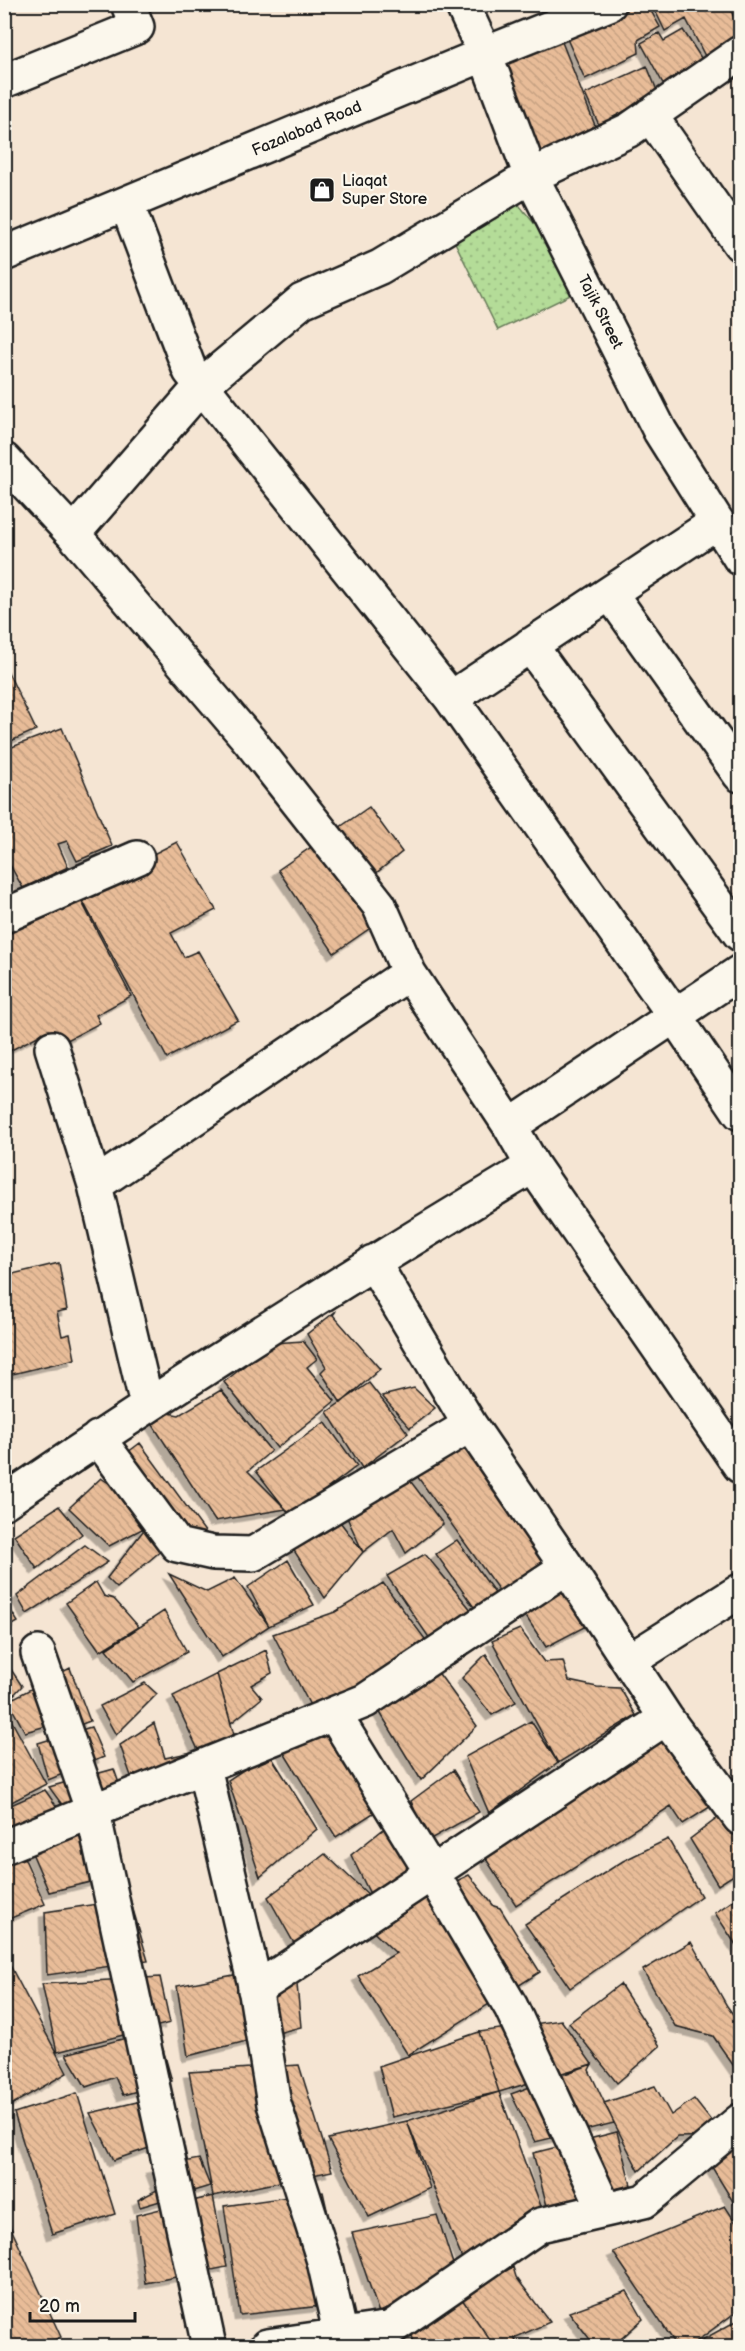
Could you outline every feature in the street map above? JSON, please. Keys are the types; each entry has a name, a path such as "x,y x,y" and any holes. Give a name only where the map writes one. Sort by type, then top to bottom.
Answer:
{"street":[{"path":"4,81 137,27 128,4"},
{"name":"Tajik Street","path":"462,4 485,54 531,176 660,431 741,558"},
{"name":"Fazalabad Road","path":"4,254 609,4"},
{"path":"73,534 203,384 302,301 380,267 531,176 629,130 741,53"},
{"path":"650,115 741,244"},
{"path":"127,204 190,371 203,384 451,698 741,1113"},
{"path":"4,460 73,534 249,740 379,905 409,973 510,1126 533,1166 741,1466"},
{"path":"451,698 717,522"},
{"path":"610,593 741,775"},
{"path":"530,645 741,934"},
{"path":"4,916 137,858"},
{"path":"510,1126 741,972"},
{"path":"95,1185 409,973"},
{"path":"52,1048 95,1185 147,1405"},
{"path":"4,1502 147,1405 373,1262 533,1166"},
{"path":"373,1262 470,1425 666,1718 741,1818"},
{"path":"98,1438 177,1545 213,1553 253,1554 470,1425"},
{"path":"4,1847 365,1701 567,1567"},
{"path":"629,1661 741,1591"},
{"path":"38,1653 93,1812 209,2346"},
{"path":"334,1714 511,2007 605,2210"},
{"path":"255,1990 666,1718"},
{"path":"204,1767 255,1990 274,2104 324,2261 341,2336"},
{"path":"267,2346 341,2336 376,2339 540,2225 644,2201 741,2121"}],"green space":[{"path":"519,205 587,287 498,330 447,226"}],"building":[{"path":"624,4 647,4 660,27 638,40 639,53 585,79 563,30"},
{"path":"652,4 728,4 740,31 740,39 706,58 686,19 665,31"},
{"path":"683,30 705,64 666,89 641,43 659,33 664,41"},
{"path":"558,32 596,128 533,166 490,57"},
{"path":"647,66 658,93 599,125 585,94"},
{"path":"4,664 36,730 4,744"},
{"path":"62,728 112,846 77,861 67,841 58,844 68,867 23,888 7,860 4,861 4,750"},
{"path":"369,807 402,852 369,879 392,913 334,953 278,870"},
{"path":"177,842 216,910 171,933 184,957 198,951 238,1020 167,1058 78,892"},
{"path":"77,893 131,996 96,1015 100,1023 52,1048 45,1032 4,1054 4,931"},
{"path":"59,1263 67,1310 57,1312 62,1336 70,1334 75,1359 4,1376 4,1276"},
{"path":"336,1311 333,1315 380,1369 341,1403 321,1372 326,1367 307,1334"},
{"path":"303,1341 317,1359 307,1367 335,1401 277,1448 224,1382 273,1343"},
{"path":"369,1383 408,1433 362,1468 327,1412"},
{"path":"414,1388 435,1408 410,1428 382,1396"},
{"path":"221,1390 271,1451 248,1471 286,1509 215,1521 142,1408 179,1415"},
{"path":"325,1422 357,1466 291,1516 256,1471"},
{"path":"469,1436 552,1556 500,1592 412,1469"},
{"path":"140,1443 214,1544 184,1557 107,1468"},
{"path":"405,1474 443,1524 406,1553 393,1529 363,1552 344,1511"},
{"path":"101,1478 116,1488 146,1527 109,1546 69,1508"},
{"path":"59,1506 82,1534 37,1569 14,1535"},
{"path":"334,1514 363,1552 325,1598 291,1546"},
{"path":"146,1527 163,1549 117,1588 107,1578"},
{"path":"457,1540 497,1596 476,1610 436,1554"},
{"path":"85,1545 108,1562 27,1614 17,1596"},
{"path":"425,1554 472,1611 432,1642 387,1576"},
{"path":"288,1560 314,1605 269,1626 248,1587"},
{"path":"169,1574 207,1592 235,1578 269,1626 222,1657"},
{"path":"576,1580 592,1623 546,1647 521,1609"},
{"path":"96,1582 104,1596 114,1599 139,1627 100,1651 66,1603"},
{"path":"383,1583 425,1639 371,1682 313,1711 273,1634 335,1612"},
{"path":"4,1600 18,1622 4,1630"},
{"path":"164,1611 187,1652 133,1682 106,1649"},
{"path":"520,1629 544,1662 563,1661 569,1681 597,1687 620,1688 636,1715 558,1763 492,1641"},
{"path":"266,1650 272,1673 251,1685 262,1698 231,1723 217,1674"},
{"path":"486,1654 516,1702 492,1715 462,1678"},
{"path":"4,1659 22,1686 8,1701 4,1692"},
{"path":"70,1668 90,1721 64,1731 53,1724 25,1732 8,1701"},
{"path":"437,1671 477,1726 421,1780 376,1706"},
{"path":"217,1674 236,1742 200,1754 173,1696"},
{"path":"145,1683 157,1694 116,1735 100,1706"},
{"path":"4,1707 46,1784 4,1806"},
{"path":"531,1721 558,1763 489,1813 465,1757"},
{"path":"154,1723 165,1758 187,1753 197,1763 131,1776 120,1745"},
{"path":"91,1727 104,1757 48,1780 38,1743"},
{"path":"324,1730 351,1768 375,1812 336,1837 281,1748"},
{"path":"668,1735 713,1805 683,1824 671,1806 516,1905 486,1859 502,1841"},
{"path":"269,1753 317,1829 260,1877 228,1780"},
{"path":"114,1769 122,1792 69,1814 49,1787"},
{"path":"453,1770 479,1812 427,1841 411,1801"},
{"path":"45,1790 64,1817 4,1844 4,1808"},
{"path":"740,1801 740,1871 718,1885 690,1839"},
{"path":"104,1818 107,1878 49,1892 29,1846"},
{"path":"390,1824 424,1859 372,1898 351,1855"},
{"path":"668,1839 701,1896 570,1988 525,1924 623,1861"},
{"path":"325,1854 372,1898 295,1945 268,1897"},
{"path":"23,1855 45,1904 4,1921 4,1863"},
{"path":"469,1875 494,1906 500,1908 540,1972 408,2055 358,1976 396,1953 366,1925"},
{"path":"740,1896 740,1951 715,1913"},
{"path":"130,1899 148,1961 47,1975 45,1912"},
{"path":"691,1942 727,2006 740,2024 740,2075 713,2036 675,2026 643,1970"},
{"path":"4,1954 67,2073 4,2109"},
{"path":"295,1963 301,2027 188,2056 177,1986"},
{"path":"160,1977 170,2023 57,2052 42,1984"},
{"path":"620,1984 660,2046 617,2083 569,2023"},
{"path":"740,2003 740,2024 734,2015"},
{"path":"561,2020 592,2064 499,2092 479,2032"},
{"path":"479,2032 499,2092 392,2117 379,2066"},
{"path":"141,2034 163,2049 172,2081 123,2095 115,2077 86,2087 66,2054"},
{"path":"592,2064 589,2070 614,2123 535,2142 511,2094"},
{"path":"299,2065 332,2171 213,2196 189,2072"},
{"path":"655,2086 671,2115 694,2099 723,2136 677,2137 639,2171 604,2103"},
{"path":"499,2092 542,2209 465,2266 407,2121"},
{"path":"77,2093 115,2214 52,2234 14,2113"},
{"path":"167,2095 178,2138 114,2160 90,2113"},
{"path":"407,2121 430,2188 369,2217 328,2139"},
{"path":"617,2132 631,2185 547,2206 533,2153"},
{"path":"740,2136 740,2213 707,2159"},
{"path":"199,2159 210,2186 140,2207 138,2200 159,2189 151,2168"},
{"path":"323,2192 348,2303 240,2315 224,2206"},
{"path":"213,2196 227,2267 145,2283 136,2215"},
{"path":"725,2206 740,2229 740,2309 690,2346 677,2346 613,2252"},
{"path":"4,2213 61,2337 39,2346 4,2346"},
{"path":"437,2215 456,2273 379,2313 352,2233"},
{"path":"513,2267 516,2277 550,2322 514,2338 519,2346 494,2346 460,2296"},
{"path":"627,2291 643,2319 613,2346 595,2346 569,2312"},
{"path":"460,2296 494,2346 415,2346 409,2325"},
{"path":"740,2319 740,2346 691,2346"}],"place":[{"name":"Liaqat Super Store","path":"322,190"}]}
